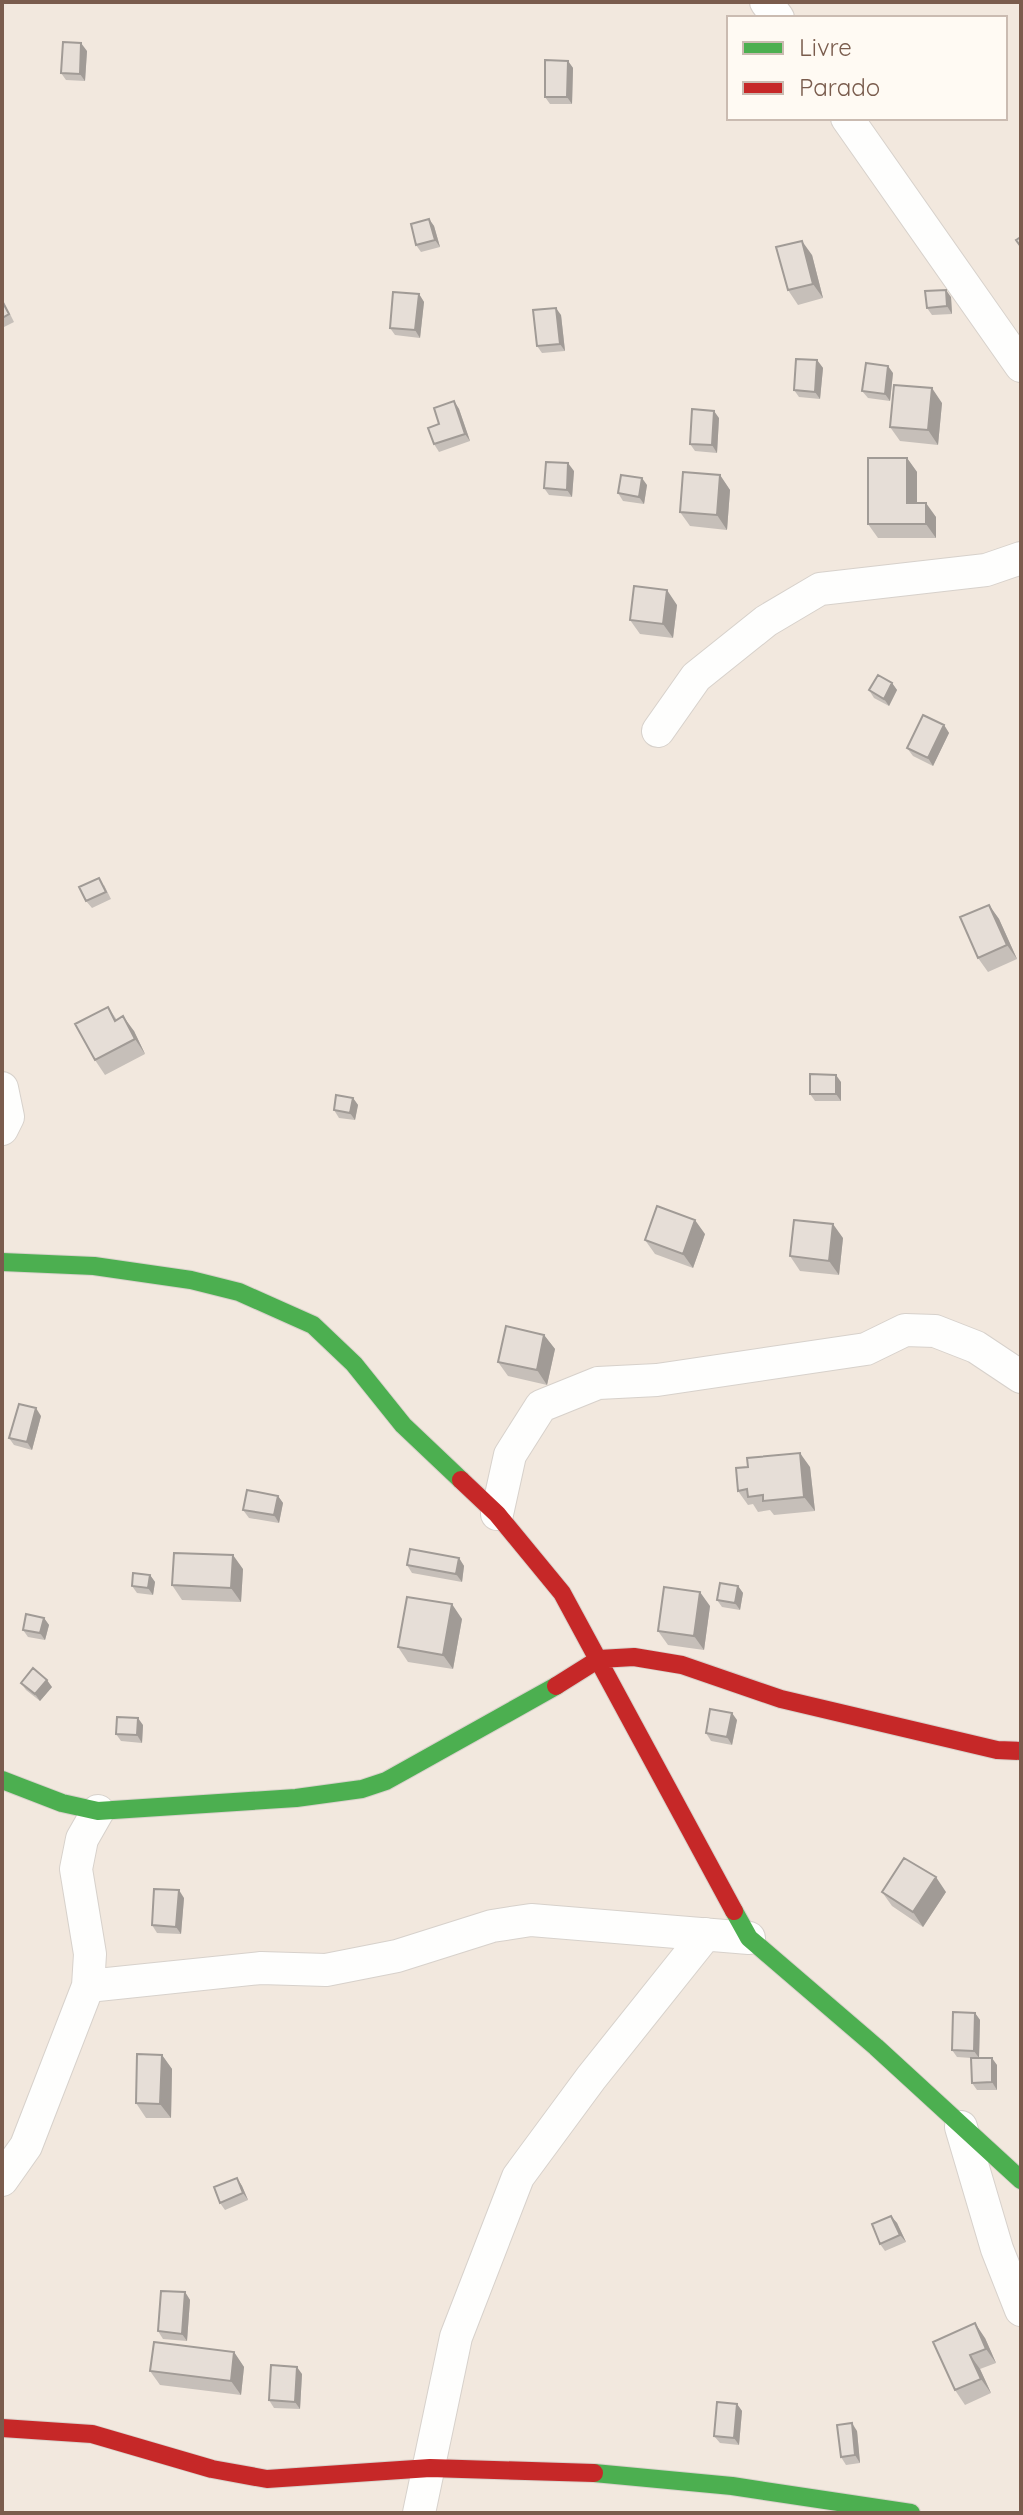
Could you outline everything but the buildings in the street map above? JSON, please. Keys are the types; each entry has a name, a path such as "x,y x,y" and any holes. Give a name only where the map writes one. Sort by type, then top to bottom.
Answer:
{"street":[{"path":"848,120 1021,366"},
{"path":"658,731 696,677 766,621 820,589 986,570 1021,558"},
{"path":"2,1088 8,1117 2,1129"},
{"path":"2,1262 94,1266 191,1280 239,1292 313,1325 354,1364 403,1425 497,1514 562,1593 749,1938 876,2047 1021,2180"},
{"path":"497,1514 510,1455 541,1406 598,1383 671,1378 866,1349 905,1330 935,1331 976,1347 1021,1377"},
{"path":"2,1780 62,1803 98,1811 296,1798 362,1789 386,1781 518,1710 599,1659 634,1657 682,1665 781,1699 997,1750 1021,1751"},
{"path":"2,2180 26,2146 88,1986 90,1954 76,1869 82,1839 98,1811"},
{"path":"88,1986 261,1968 326,1970 397,1956 492,1926 531,1920 749,1938"},
{"path":"419,2513 456,2337 518,2177 591,2078 706,1934"},
{"path":"961,2127 997,2249 1021,2310"},
{"path":"2,2428 36,2426 120,2440 191,2463 267,2479 430,2468 608,2475 801,2494 911,2513"}],"shaded area":[{"path":"2,2 1021,2 1021,2513 2,2513"}],"traffic: fast":[{"path":"2,1262 94,1266 191,1280 239,1292 313,1325 354,1364 403,1425 461,1480"},
{"path":"2,1780 62,1803 98,1811 296,1798 362,1789 386,1781 556,1686"},
{"path":"734,1911 749,1938 876,2047 1021,2180"},
{"path":"594,2473 732,2486 911,2513"}],"traffic: jam":[{"path":"461,1480 497,1514 562,1593 734,1911"},
{"path":"556,1686 599,1659 634,1657 682,1665 781,1699 997,1750 1021,1751"},
{"path":"2,2428 92,2434 212,2469 267,2479 430,2468 594,2473"}]}
